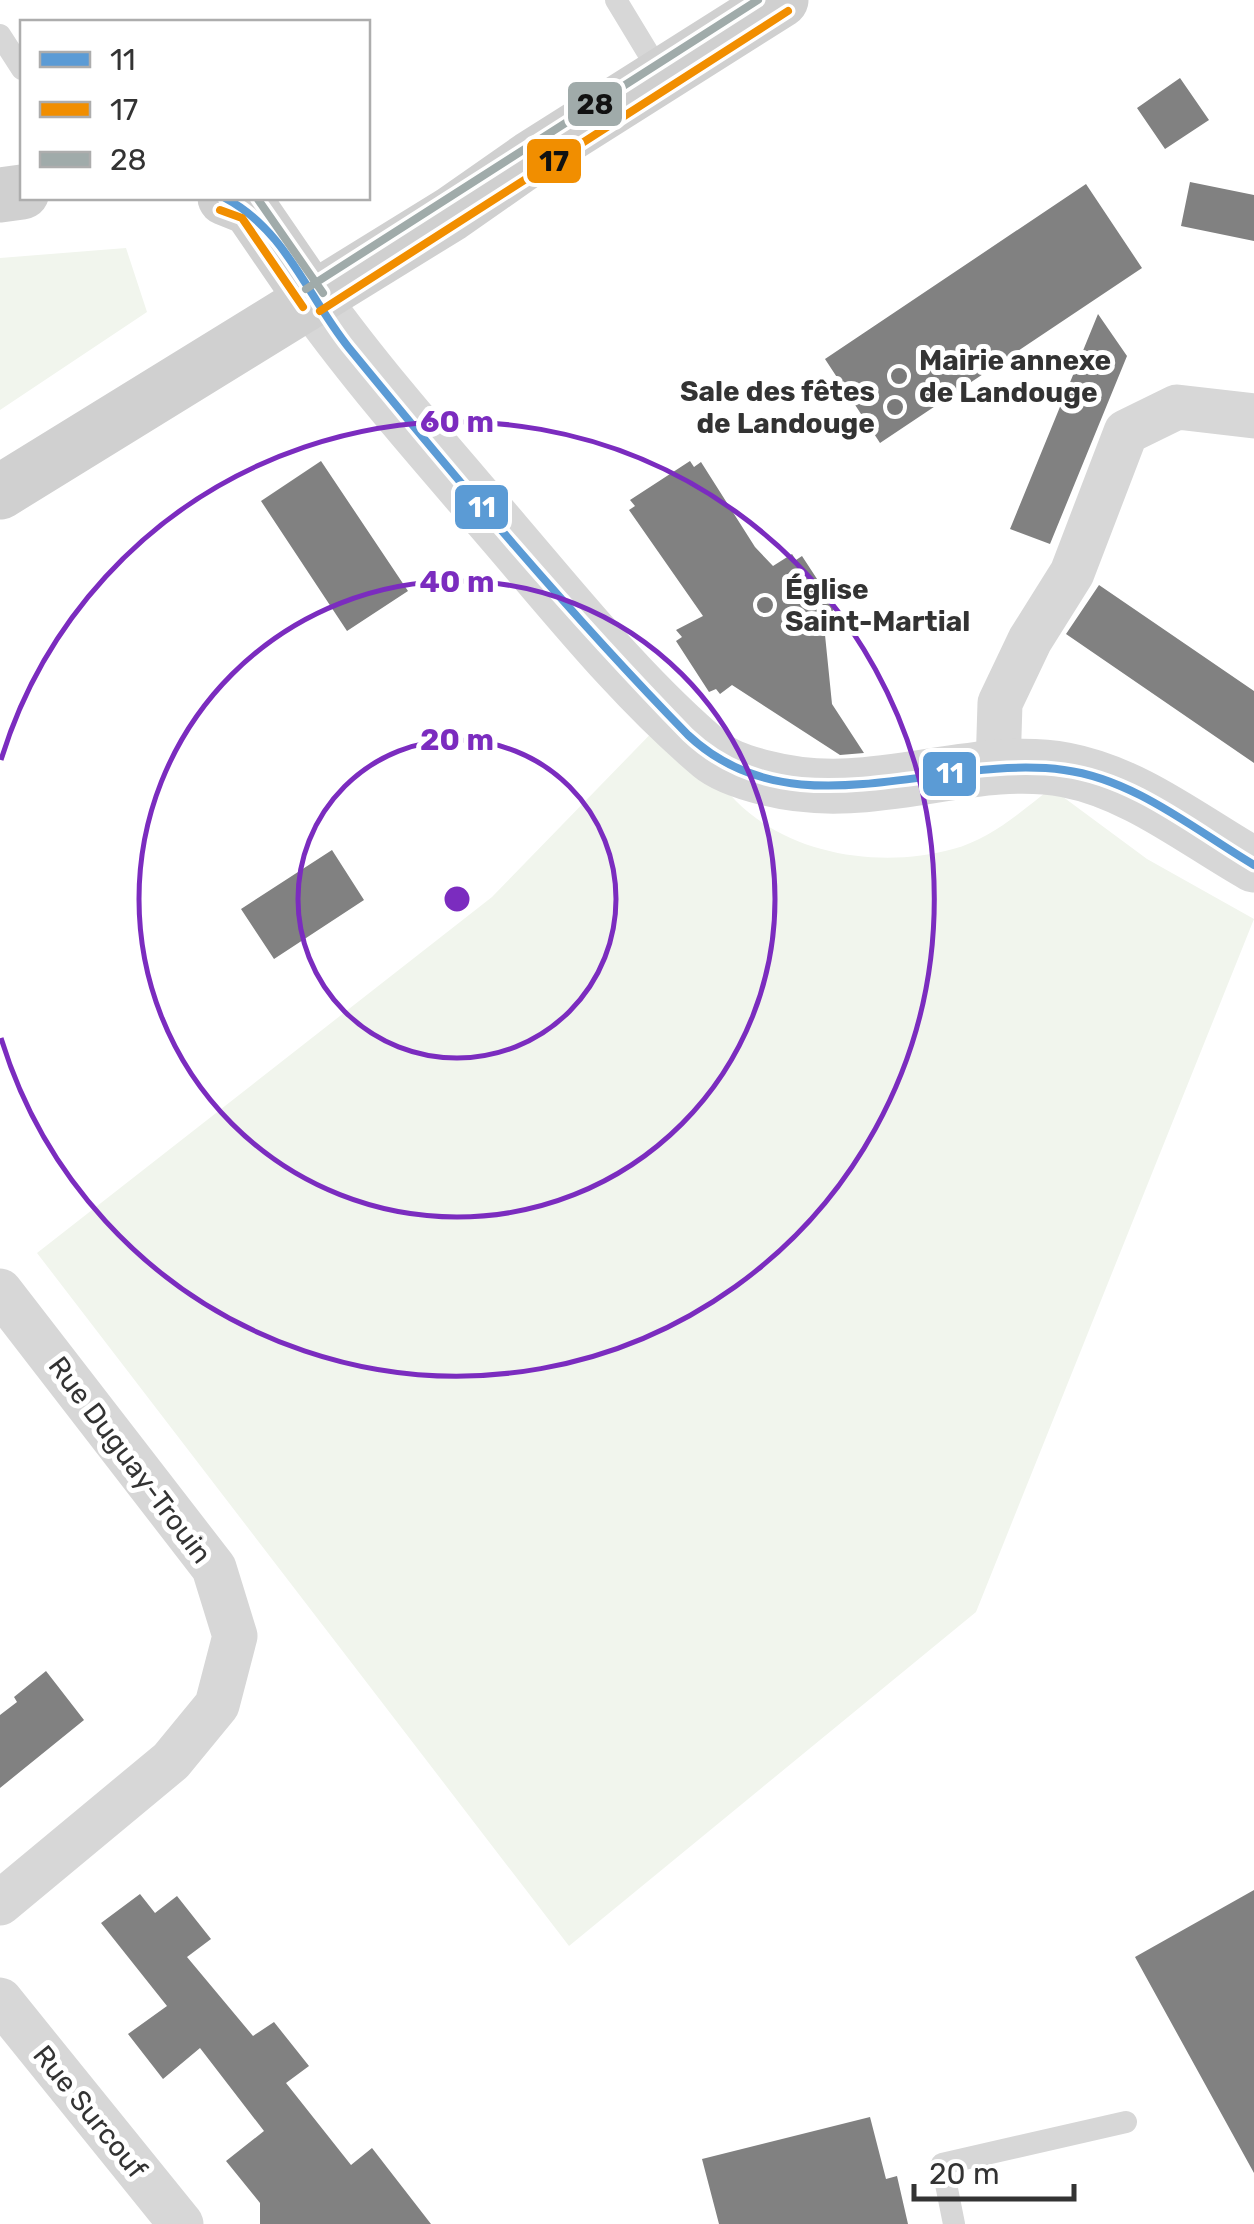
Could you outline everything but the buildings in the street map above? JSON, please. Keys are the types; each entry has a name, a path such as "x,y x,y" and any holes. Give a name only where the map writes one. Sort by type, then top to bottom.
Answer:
{"main road":[{"path":"0,492 314,300 781,0"},
{"path":"230,200 250,208 314,300"}],"street":[{"path":"314,300 411,424 599,645 714,758 764,778 816,788 911,782 998,768 1065,770 1124,787 1254,865"},
{"path":"998,768 1000,702 1030,640 1072,573 1126,432 1178,406 1254,416"},
{"name":"Rue Duguay-Trouin","path":"0,1291 214,1568 235,1636 217,1705 170,1762 0,1903"},
{"name":"Rue Surcouf","path":"0,2000 181,2224"}],"lane":[{"path":"616,0 662,76"},
{"path":"0,35 20,66"},
{"path":"954,2224 942,2164 1126,2122"}],"shaded area":[{"path":"126,248 147,312 0,410 0,258"},
{"path":"668,716 736,801 782,834 809,845 837,853 896,858 953,849 992,832 1051,788 1147,859 1254,919 976,1612 569,1946 37,1253 492,897"}],"transit line":[{"name":"28","path":"306,289 758,0"},
{"name":"17","path":"320,311 788,11"},
{"name":"11","path":"228,200 280,246 349,348 557,594 688,735 729,765 774,780 821,786 967,771 1064,770 1090,775 1139,795 1254,865"},
{"name":"28","path":"258,200 323,293"},
{"name":"17","path":"220,210 242,218 303,307"}],"place":[{"name":"Mairie annexe de Landouge","path":"899,376"},
{"name":"Sale des fêtes de Landouge","path":"895,407"},
{"name":"Église Saint-Martial","path":"765,605"}]}
